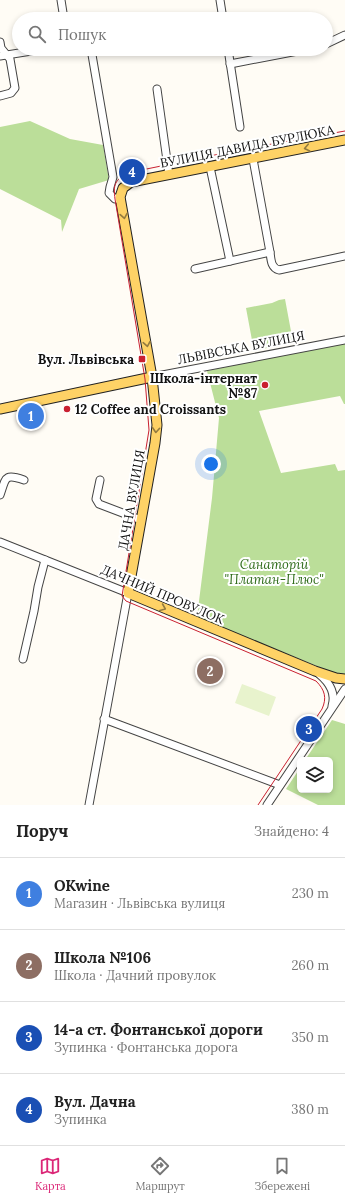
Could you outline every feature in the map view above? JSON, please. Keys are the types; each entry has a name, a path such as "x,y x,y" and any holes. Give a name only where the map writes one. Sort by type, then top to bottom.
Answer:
{"main road":[{"name":"ВУЛИЦЯ ДАВИДА БУРЛЮКА","path":"121,199 121,192 123,188 130,182 345,140"},
{"name":"ДАЧНА ВУЛИЦЯ","path":"121,199 152,377 156,425 155,442 128,593"},
{"name":"ЛЬВІВСЬКА ВУЛИЦЯ","path":"0,409 152,377"},
{"name":"ДАЧНИЙ ПРОВУЛОК","path":"128,593 315,671 336,678 345,679"}],"street":[{"path":"61,0 63,12"},
{"path":"220,0 222,12"},
{"path":"333,41 345,35"},
{"path":"0,42 3,56 10,59 15,88 11,93 0,96"},
{"path":"92,56 113,177 110,193 115,199 121,199"},
{"path":"229,56 240,127"},
{"path":"230,64 272,56"},
{"path":"157,89 169,175"},
{"path":"253,159 272,266 279,270 345,256"},
{"path":"210,167 230,261"},
{"path":"195,269 270,252"},
{"name":"ЛЬВІВСЬКА ВУЛИЦЯ","path":"152,377 345,340"},
{"path":"0,495 8,477 12,476 24,480"},
{"path":"100,480 96,499 99,504 141,520"},
{"name":"ДАЧНИЙ ПРОВУЛОК","path":"0,542 128,593"},
{"path":"23,659 39,581 45,560"},
{"name":"ДАЧНА ВУЛИЦЯ","path":"89,805 128,593"},
{"name":"ДАЧНИЙ ПРОВУЛОК","path":"315,671 327,680 332,691 333,702 331,710"},
{"path":"267,805 345,689"},
{"path":"104,719 280,785"}],"green space":[{"path":"30,121 70,139 103,145 109,180 79,189 62,232 61,220 0,189 0,127"},
{"path":"285,299 293,342 254,351 246,308"},
{"name":"Санаторій \"Платан-Плюс\"","path":"345,342 345,404 340,396 259,411 281,473 335,464 338,471 345,470 345,676 341,676 197,617 212,498 219,418 207,371"},
{"path":"242,684 276,697 269,716 235,703"},
{"path":"332,720 345,724 345,805 318,805 286,789 297,772 297,793 333,793 333,757 307,757"}],"tram line":[{"path":"258,805 322,709 325,698 323,691 316,681 126,601 122,596 149,430 145,379 114,190 117,181 127,173 244,149 345,131"}],"place":[{"name":"Вул. Дачна","path":"132,172"},
{"name":"Вул. Львівська","path":"142,359"},
{"name":"Школа-інтернат №87","path":"265,385"},
{"name":"12 Coffee and Croissants","path":"67,409"},
{"name":"OKwine","path":"31,416"},
{"name":"Школа №106","path":"210,671"},
{"name":"14-а ст. Фонтанської дороги","path":"309,729"}]}
